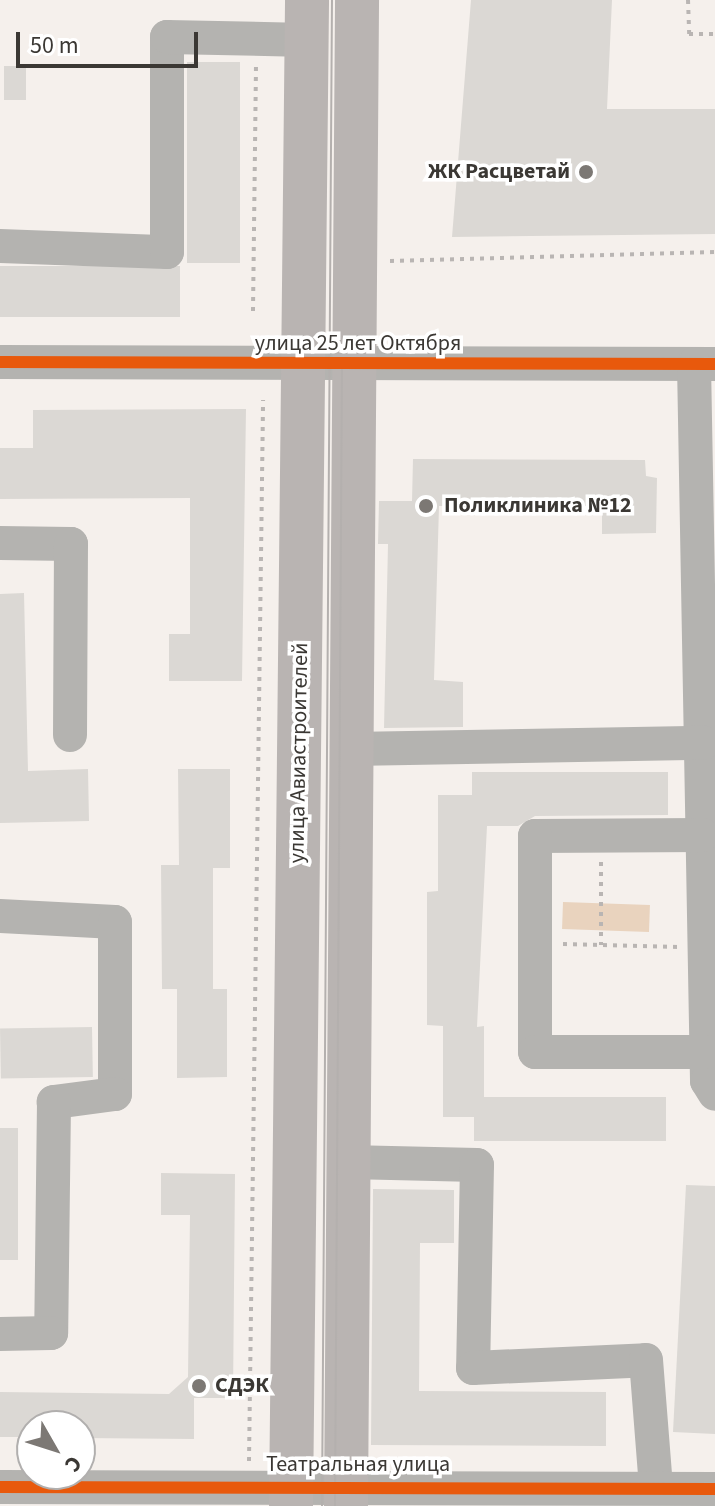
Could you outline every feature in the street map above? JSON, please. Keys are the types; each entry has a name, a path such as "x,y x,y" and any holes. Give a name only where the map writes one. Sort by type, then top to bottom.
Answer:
{"main road":[{"path":"346,1496 357,0"},
{"name":"улица Авиастроителей","path":"277,1492 303,364 307,20"}],"street":[{"path":"0,246 167,252 167,37 256,40 307,20"},
{"name":"улица 25 лет Октября","path":"0,362 704,364"},
{"path":"704,364 703,835 707,1052 715,1094"},
{"path":"0,543 71,544 70,735"},
{"path":"351,749 704,743"},
{"path":"703,835 535,836 535,1052 707,1052"},
{"path":"0,916 115,922 115,1094 54,1102 51,1333 0,1334"},
{"path":"348,1162 477,1165 473,1368 646,1360 656,1486"},
{"name":"Театральная улица","path":"0,1487 346,1496 656,1486 711,1495"}],"path":[{"path":"688,0 689,34 715,34"},
{"path":"253,311 256,40"},
{"path":"373,261 715,252"},
{"path":"263,400 277,1492"},
{"path":"601,835 601,945"},
{"path":"535,943 705,948"}],"shaded area":[{"path":"563,902 650,905 649,932 562,929"}],"building":[{"name":"ЖК Расцветай","path":"471,0 612,0 607,109 715,109 715,234 452,237"},
{"path":"187,62 240,62 240,263 187,263"},
{"path":"4,66 26,66 26,100 4,100"},
{"path":"0,266 180,266 180,317 0,317"},
{"path":"246,409 242,681 169,681 169,634 190,634 190,498 0,499 0,448 33,448 33,410"},
{"path":"413,459 645,460 646,476 657,478 656,533 602,534 602,506 439,506 434,680 463,682 463,727 384,728 388,544 378,544 379,501 412,501"},
{"path":"24,593 28,771 88,769 89,821 0,823 0,594"},
{"path":"178,769 230,769 230,868 213,868 213,989 227,989 227,1077 177,1078 177,989 162,989 161,865 179,865"},
{"path":"472,772 668,772 668,815 535,816 518,826 487,826 477,1027 484,1026 484,1097 666,1097 666,1141 474,1141 474,1117 443,1117 443,1026 427,1025 427,892 438,891 438,795 472,795"},
{"path":"92,1027 93,1077 1,1079 0,1029"},
{"path":"0,1128 18,1128 18,1260 0,1260"},
{"path":"161,1173 235,1174 233,1398 194,1398 194,1439 96,1438 96,1410 16,1410 16,1437 0,1437 0,1392 169,1394 188,1377 190,1215 161,1215"},
{"path":"686,1185 715,1186 715,1434 673,1432"},
{"path":"373,1189 454,1190 454,1243 420,1243 419,1391 606,1392 606,1446 371,1445"}],"tram line":[{"path":"322,1506 332,0"},
{"path":"335,1506 342,370"}],"cycle path":[{"path":"0,362 715,364"},
{"path":"0,1487 715,1489"}],"place":[{"name":"ЖК Расцветай","path":"586,172"},
{"name":"Поликлиника №12","path":"426,506"},
{"name":"СДЭК","path":"199,1386"}]}
